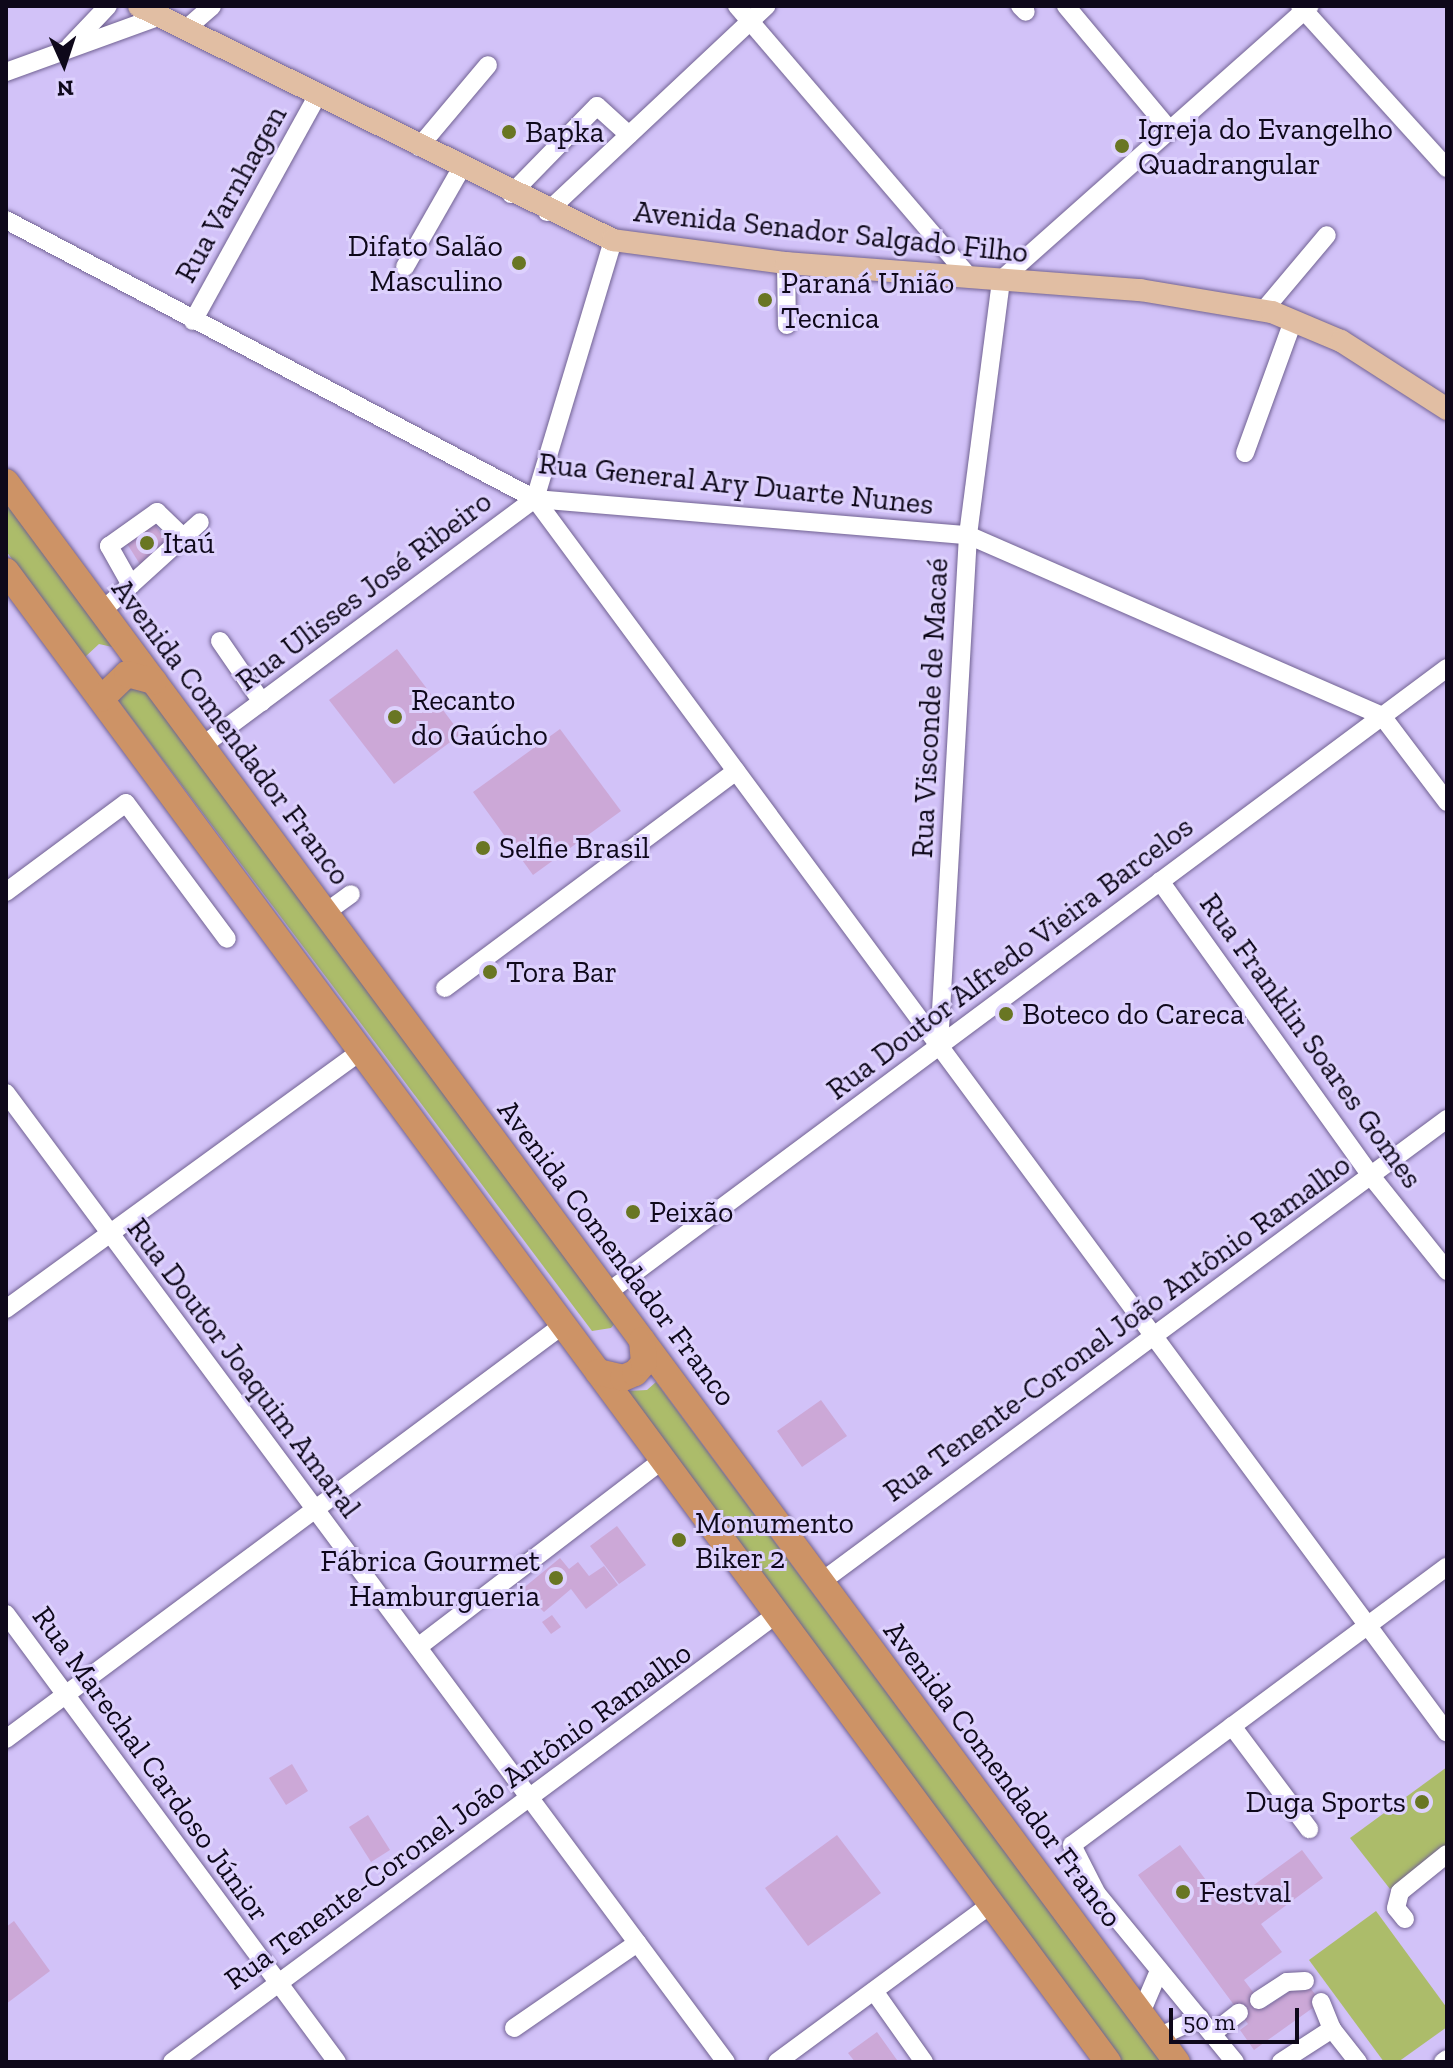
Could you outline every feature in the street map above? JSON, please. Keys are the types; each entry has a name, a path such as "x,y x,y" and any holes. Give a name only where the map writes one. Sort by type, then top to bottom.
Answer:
{"highway":[{"name":"Avenida Comendador Franco","path":"6,482 1177,2062"},
{"path":"6,571 1108,2062"},
{"path":"101,699 127,674 154,681"},
{"path":"598,1372 623,1378 635,1373 644,1363 642,1340"}],"main road":[{"name":"Avenida Senador Salgado Filho","path":"139,6 547,212 613,240 786,263 1140,290 1263,311 1341,341 1447,409"}],"street":[{"path":"68,48 108,6"},
{"path":"187,28 212,6"},
{"path":"547,212 629,135 744,13 766,6"},
{"path":"1066,6 1169,129"},
{"path":"1001,280 1305,8 1447,168"},
{"path":"744,13 970,278"},
{"path":"6,72 161,16"},
{"path":"419,147 488,65"},
{"name":"Rua Varnhagen","path":"193,321 318,95"},
{"path":"511,194 597,106 629,135"},
{"path":"405,267 461,169"},
{"name":"Rua General Ary Duarte Nunes","path":"6,220 535,499 968,535 1382,716 1447,802"},
{"path":"1263,311 1327,235"},
{"name":"Rua Ulisses José Ribeiro","path":"202,746 535,499 613,240"},
{"path":"786,263 787,325"},
{"name":"Rua Visconde de Macaé","path":"939,1046 968,535 1001,280"},
{"path":"1245,453 1293,321"},
{"path":"535,499 1447,1733"},
{"path":"131,585 109,546 157,512 183,537"},
{"path":"102,611 200,522"},
{"path":"220,641 262,702"},
{"name":"Rua Doutor Alfredo Vieira Barcelos","path":"607,1293 1447,668"},
{"path":"445,988 736,771"},
{"path":"6,892 126,803 227,939"},
{"name":"Rua Franklin Soares Gomes","path":"1160,881 1371,1176 1447,1271"},
{"path":"325,913 351,894"},
{"path":"6,1309 361,1051"},
{"name":"Rua Doutor Joaquim Amaral","path":"6,1093 726,2062"},
{"name":"Rua Tenente-Coronel João Antônio Ramalho","path":"821,1582 1447,1119"},
{"path":"6,1739 563,1325"},
{"path":"418,1647 663,1460"},
{"path":"1235,2062 1158,1973 1097,1894 1072,1845 1447,1567"},
{"name":"Rua Marechal Cardoso Júnior","path":"6,1614 337,2062"},
{"name":"Rua Tenente-Coronel João Antônio Ramalho","path":"172,2062 777,1614"},
{"path":"1232,1726 1309,1829"},
{"path":"1405,1919 1396,1908 1400,1892 1447,1854"},
{"path":"1069,1917 1097,1894"},
{"path":"777,2062 991,1904"},
{"path":"514,2028 637,1943"},
{"path":"1141,2013 1158,1973"},
{"path":"1259,2000 1287,1982 1305,1981"},
{"path":"874,1991 924,2062"},
{"path":"1321,2002 1332,2029 1358,2062"},
{"path":"1213,2033 1239,2013"},
{"path":"1158,2037 1200,2018"},
{"path":"1281,2062 1332,2029"}],"green space":[{"path":"6,498 117,648 99,644 85,657 31,585 6,551"},
{"path":"144,687 615,1323 611,1328 592,1331 114,695 119,688"},
{"path":"656,1382 1161,2062 1120,2062 1049,1968 628,1391 647,1390"},
{"name":"Duga Sports","path":"1447,1767 1447,1846 1390,1889 1350,1838"},
{"path":"1376,1911 1447,2008 1447,2027 1398,2062 1384,2062 1309,1960"}],"building":[{"name":"Itaú","path":"151,518 169,546 143,569 124,539"},
{"name":"Recanto do Gaúcho","path":"397,649 461,734 394,784 329,700"},
{"path":"560,729 621,811 533,875 473,792"},
{"path":"821,1400 847,1436 802,1467 777,1431"},
{"path":"617,1526 646,1565 619,1584 590,1546"},
{"path":"560,1558 569,1569 578,1562 589,1576 604,1566 618,1585 586,1609 571,1589 544,1612 521,1590"},
{"path":"552,1615 561,1627 551,1634 542,1622"},
{"path":"292,1764 308,1791 286,1805 269,1778"},
{"path":"368,1815 390,1850 371,1862 349,1827"},
{"path":"837,1835 881,1893 808,1946 765,1888"},
{"name":"Festval","path":"1180,1845 1225,1906 1302,1850 1323,1878 1261,1924 1282,1952 1244,1980 1265,2008 1305,1981 1321,2002 1254,2050 1240,2030 1248,2024 1138,1875"},
{"path":"14,1921 50,1971 6,2004 6,1927"},
{"path":"877,2032 897,2060 855,2062 848,2053"}],"place":[{"name":"Bapka","path":"509,132"},
{"name":"Igreja do Evangelho Quadrangular","path":"1122,146"},
{"name":"Difato Salão Masculino","path":"519,263"},
{"name":"Paraná União Tecnica","path":"765,300"},
{"name":"Itaú","path":"147,543"},
{"name":"Recanto do Gaúcho","path":"395,717"},
{"name":"Selfie Brasil","path":"483,848"},
{"name":"Tora Bar","path":"490,972"},
{"name":"Boteco do Careca","path":"1006,1014"},
{"name":"Peixão","path":"633,1212"},
{"name":"Monumento Biker 2","path":"679,1540"},
{"name":"Fábrica Gourmet Hamburgueria","path":"556,1578"},
{"name":"Duga Sports","path":"1422,1802"},
{"name":"Festval","path":"1183,1892"}]}
